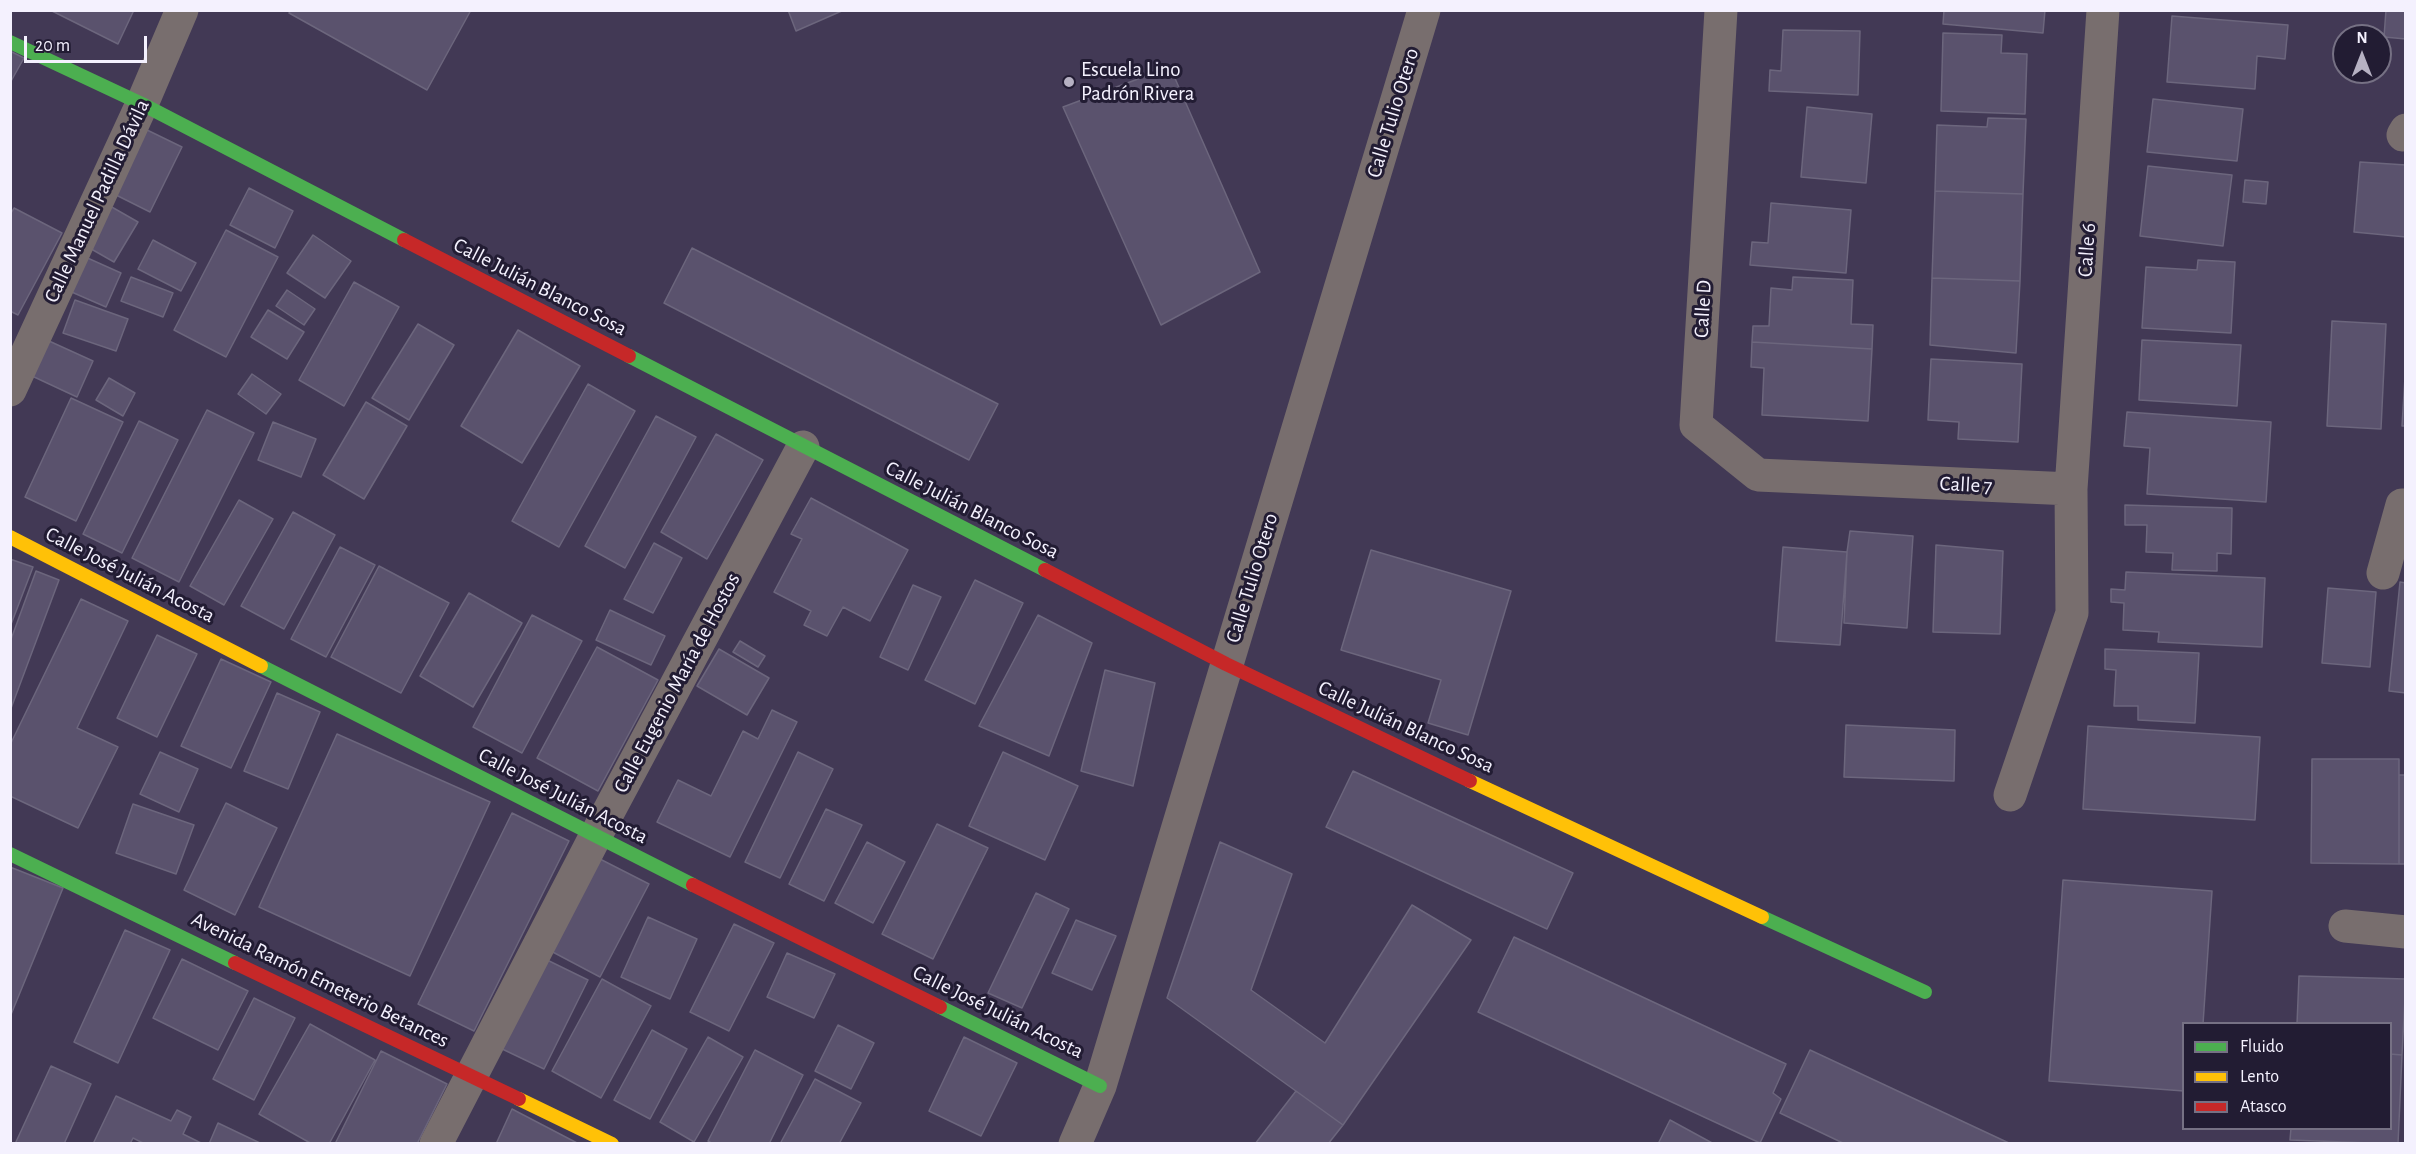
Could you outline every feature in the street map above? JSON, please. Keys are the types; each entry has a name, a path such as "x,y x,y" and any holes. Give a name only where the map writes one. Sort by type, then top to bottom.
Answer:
{"street":[{"name":"Calle Manuel Padilla Dávila","path":"10,390 142,104 182,10"},
{"name":"Calle Tulio Otero","path":"1075,1143 1100,1086 1424,10"},
{"name":"Calle D","path":"1722,10 1696,425 1758,475 1860,480"},
{"name":"Calle 6","path":"2010,795 2072,614 2071,489 2103,10"},
{"name":"Calle Julián Blanco Sosa","path":"10,42 142,104 1226,664 1373,736 1925,992"},
{"name":"Calle Eugenio María de Hostos","path":"436,1143 469,1075 804,447"},
{"name":"Calle 7","path":"1860,480 2071,489"},
{"path":"2384,573 2402,505 2406,505"},
{"name":"Calle José Julián Acosta","path":"10,537 595,837 1100,1086"},
{"name":"Avenida Ramón Emeterio Betances","path":"10,854 612,1143"},
{"path":"2345,926 2406,932"}],"building":[{"path":"50,10 134,10 118,44"},
{"path":"291,10 471,10 427,90 289,13"},
{"path":"788,10 844,10 796,31"},
{"path":"1944,10 2045,10 2043,33 1943,24"},
{"path":"2386,10 2406,10 2406,39 2392,38 2392,24 2385,24"},
{"path":"2172,16 2288,25 2285,59 2257,56 2255,89 2167,82"},
{"path":"1783,30 1860,31 1858,95 1769,91 1770,70 1781,71"},
{"path":"1943,33 2002,35 2001,53 2027,54 2025,114 1941,111"},
{"path":"10,51 24,58 10,83"},
{"path":"1170,67 1260,272 1161,325 1063,107"},
{"path":"2153,99 2243,109 2237,161 2147,152"},
{"path":"1807,107 1872,114 1866,183 1801,177"},
{"path":"1988,118 2026,119 2023,194 1935,191 1937,125 1987,127"},
{"path":"145,129 182,147 150,212 112,193"},
{"path":"2360,162 2406,165 2406,237 2354,232"},
{"path":"2148,166 2232,175 2223,246 2140,236"},
{"path":"2245,180 2268,182 2266,204 2243,202"},
{"path":"249,188 293,211 275,248 230,225"},
{"path":"1935,191 2023,194 2020,281 1932,278"},
{"path":"1771,203 1851,210 1846,273 1750,265 1752,242 1768,243"},
{"path":"110,206 138,222 114,262 86,246"},
{"path":"14,208 62,233 18,315 10,311 10,215"},
{"path":"226,230 278,257 226,357 174,330"},
{"path":"313,235 351,261 325,298 287,273"},
{"path":"153,240 196,263 181,291 138,269"},
{"path":"692,248 998,404 969,460 664,303"},
{"path":"83,256 121,273 106,307 67,290"},
{"path":"2198,260 2235,262 2231,333 2142,328 2146,267 2197,270"},
{"path":"131,277 173,293 163,317 121,301"},
{"path":"1793,277 1853,280 1851,324 1873,325 1872,349 1752,342 1753,326 1769,326 1771,288 1792,290"},
{"path":"1932,278 2020,281 2016,353 1930,345"},
{"path":"354,282 399,307 344,406 299,380"},
{"path":"287,290 315,309 304,325 276,306"},
{"path":"75,300 128,319 116,351 63,333"},
{"path":"268,310 304,332 287,359 251,337"},
{"path":"2332,321 2386,324 2381,429 2327,426"},
{"path":"418,324 454,345 409,420 372,398"},
{"path":"518,330 580,366 522,463 461,426"},
{"path":"2142,340 2241,345 2237,406 2139,400"},
{"path":"49,341 93,361 77,397 32,376"},
{"path":"1752,342 1872,349 1868,421 1762,415 1764,368 1751,367"},
{"path":"1931,359 2022,364 2018,442 1958,439 1959,422 1928,420"},
{"path":"2406,361 2406,426 2402,426"},
{"path":"252,374 281,394 266,414 238,394"},
{"path":"109,378 135,393 123,416 96,400"},
{"path":"588,384 635,411 559,547 512,521"},
{"path":"71,398 123,422 76,521 25,497"},
{"path":"366,402 407,426 364,499 323,475"},
{"path":"207,410 254,433 179,582 132,558"},
{"path":"2127,412 2271,422 2266,502 2147,494 2150,448 2124,446"},
{"path":"656,416 696,437 625,568 585,546"},
{"path":"139,421 178,440 122,553 83,534"},
{"path":"273,422 316,439 301,477 258,460"},
{"path":"716,434 763,460 707,559 661,532"},
{"path":"811,498 908,550 870,621 843,607 827,636 804,625 811,611 774,592 802,539 791,534"},
{"path":"239,500 273,519 224,605 190,586"},
{"path":"2125,505 2232,508 2231,554 2217,553 2217,571 2172,570 2173,553 2146,552 2147,525 2125,525"},
{"path":"293,512 335,535 284,629 241,606"},
{"path":"1850,531 1913,536 1907,628 1844,623"},
{"path":"654,543 682,558 653,613 624,599"},
{"path":"1936,545 2003,551 2000,634 1933,632"},
{"path":"340,547 375,565 326,657 291,639"},
{"path":"1783,547 1847,552 1840,645 1776,641"},
{"path":"1371,550 1511,591 1468,735 1428,723 1441,680 1341,650"},
{"path":"10,559 33,567 10,627"},
{"path":"379,566 449,603 401,693 331,657"},
{"path":"36,571 59,580 10,711 10,642"},
{"path":"2126,572 2265,578 2262,647 2158,642 2159,632 2123,630 2124,603 2111,602 2111,589 2125,590"},
{"path":"975,580 1023,603 975,704 925,680"},
{"path":"2400,582 2406,583 2406,693 2389,691"},
{"path":"913,585 941,597 908,670 880,657"},
{"path":"2328,588 2376,592 2370,667 2322,663"},
{"path":"469,593 522,623 473,707 420,676"},
{"path":"81,599 128,621 77,728 118,747 78,828 10,796 10,745"},
{"path":"610,610 665,636 651,665 596,640"},
{"path":"532,615 582,641 522,753 473,727"},
{"path":"1038,615 1092,643 1049,756 979,726"},
{"path":"157,635 197,654 157,737 117,718"},
{"path":"740,641 765,656 758,667 733,652"},
{"path":"597,647 658,680 598,791 537,758"},
{"path":"719,649 769,678 747,715 697,686"},
{"path":"2105,649 2199,653 2195,723 2138,720 2138,706 2114,706 2116,670 2105,669"},
{"path":"221,659 271,682 231,768 181,746"},
{"path":"1105,670 1155,683 1133,786 1081,771"},
{"path":"277,693 320,712 288,789 244,771"},
{"path":"772,710 797,722 730,857 657,822 678,780 711,796 743,731 758,739"},
{"path":"1846,725 1955,730 1954,781 1844,777"},
{"path":"2088,726 2260,737 2255,820 2083,809"},
{"path":"337,734 490,802 410,976 259,907"},
{"path":"160,752 198,769 179,812 140,794"},
{"path":"798,752 833,769 780,878 745,862"},
{"path":"1003,752 1078,786 1045,860 969,826"},
{"path":"2312,759 2399,759 2399,864 2311,863"},
{"path":"1353,771 1573,873 1547,929 1326,827"},
{"path":"2399,775 2406,775 2406,864 2399,864"},
{"path":"226,803 277,828 235,915 184,890"},
{"path":"133,804 194,825 176,874 116,853"},
{"path":"826,809 862,825 824,901 789,884"},
{"path":"512,813 569,841 474,1031 418,1004"},
{"path":"937,824 988,848 933,959 882,934"},
{"path":"867,842 905,862 873,923 835,903"},
{"path":"1220,842 1292,874 1251,990 1325,1043 1412,905 1471,940 1343,1125 1167,998"},
{"path":"596,857 649,884 600,977 547,949"},
{"path":"10,867 63,888 10,1017"},
{"path":"2063,880 2212,891 2203,1022 2182,1022 2182,1091 2049,1081"},
{"path":"1036,893 1069,909 1022,1008 988,993"},
{"path":"648,917 697,939 670,999 621,977"},
{"path":"1076,920 1116,936 1092,990 1052,973"},
{"path":"734,924 774,943 729,1031 690,1012"},
{"path":"125,930 170,950 118,1063 74,1042"},
{"path":"1514,937 1786,1064 1773,1093 1781,1099 1760,1143 1478,1012"},
{"path":"787,953 835,974 814,1018 767,997"},
{"path":"543,958 588,980 544,1069 498,1047"},
{"path":"182,959 248,991 218,1050 153,1018"},
{"path":"2299,976 2406,979 2402,1055 2392,1054 2392,1022 2297,1022"},
{"path":"602,979 651,1006 601,1098 552,1071"},
{"path":"254,998 295,1018 254,1100 213,1079"},
{"path":"310,1024 375,1060 329,1144 312,1144 259,1114"},
{"path":"838,1025 874,1043 851,1089 815,1071"},
{"path":"652,1030 687,1049 650,1119 614,1100"},
{"path":"708,1037 743,1057 694,1142 660,1122"},
{"path":"964,1037 1017,1063 981,1136 929,1111"},
{"path":"755,1050 803,1075 769,1144 713,1144 708,1141"},
{"path":"1810,1050 2011,1144 1845,1144 1780,1113"},
{"path":"381,1051 447,1084 417,1144 335,1144"},
{"path":"2392,1054 2402,1055 2398,1144 2290,1140 2291,1130 2392,1130"},
{"path":"51,1066 91,1084 64,1144 15,1144"},
{"path":"815,1079 861,1103 839,1144 780,1144"},
{"path":"1296,1091 1343,1125 1328,1144 1255,1144"},
{"path":"116,1096 171,1121 177,1110 191,1117 183,1134 203,1144 145,1144 133,1138 130,1144 93,1144"},
{"path":"512,1109 579,1144 496,1144"},
{"path":"1670,1120 1714,1144 1658,1144"},
{"path":"218,1123 262,1144 209,1144"}],"traffic: fast":[{"path":"10,42 142,104 404,240"},
{"path":"629,356 1045,570"},
{"path":"261,666 693,885"},
{"path":"10,854 235,963"},
{"path":"1762,917 1925,992"},
{"path":"940,1007 1100,1086"}],"traffic: slow":[{"path":"10,537 261,666"},
{"path":"1470,781 1762,917"},
{"path":"519,1099 612,1144"}],"traffic: jam":[{"path":"404,240 629,356"},
{"path":"1045,570 1226,664 1470,781"},
{"path":"693,885 940,1007"},
{"path":"235,963 519,1099"}],"place":[{"name":"Escuela Lino Padrón Rivera","path":"1069,82"}]}
